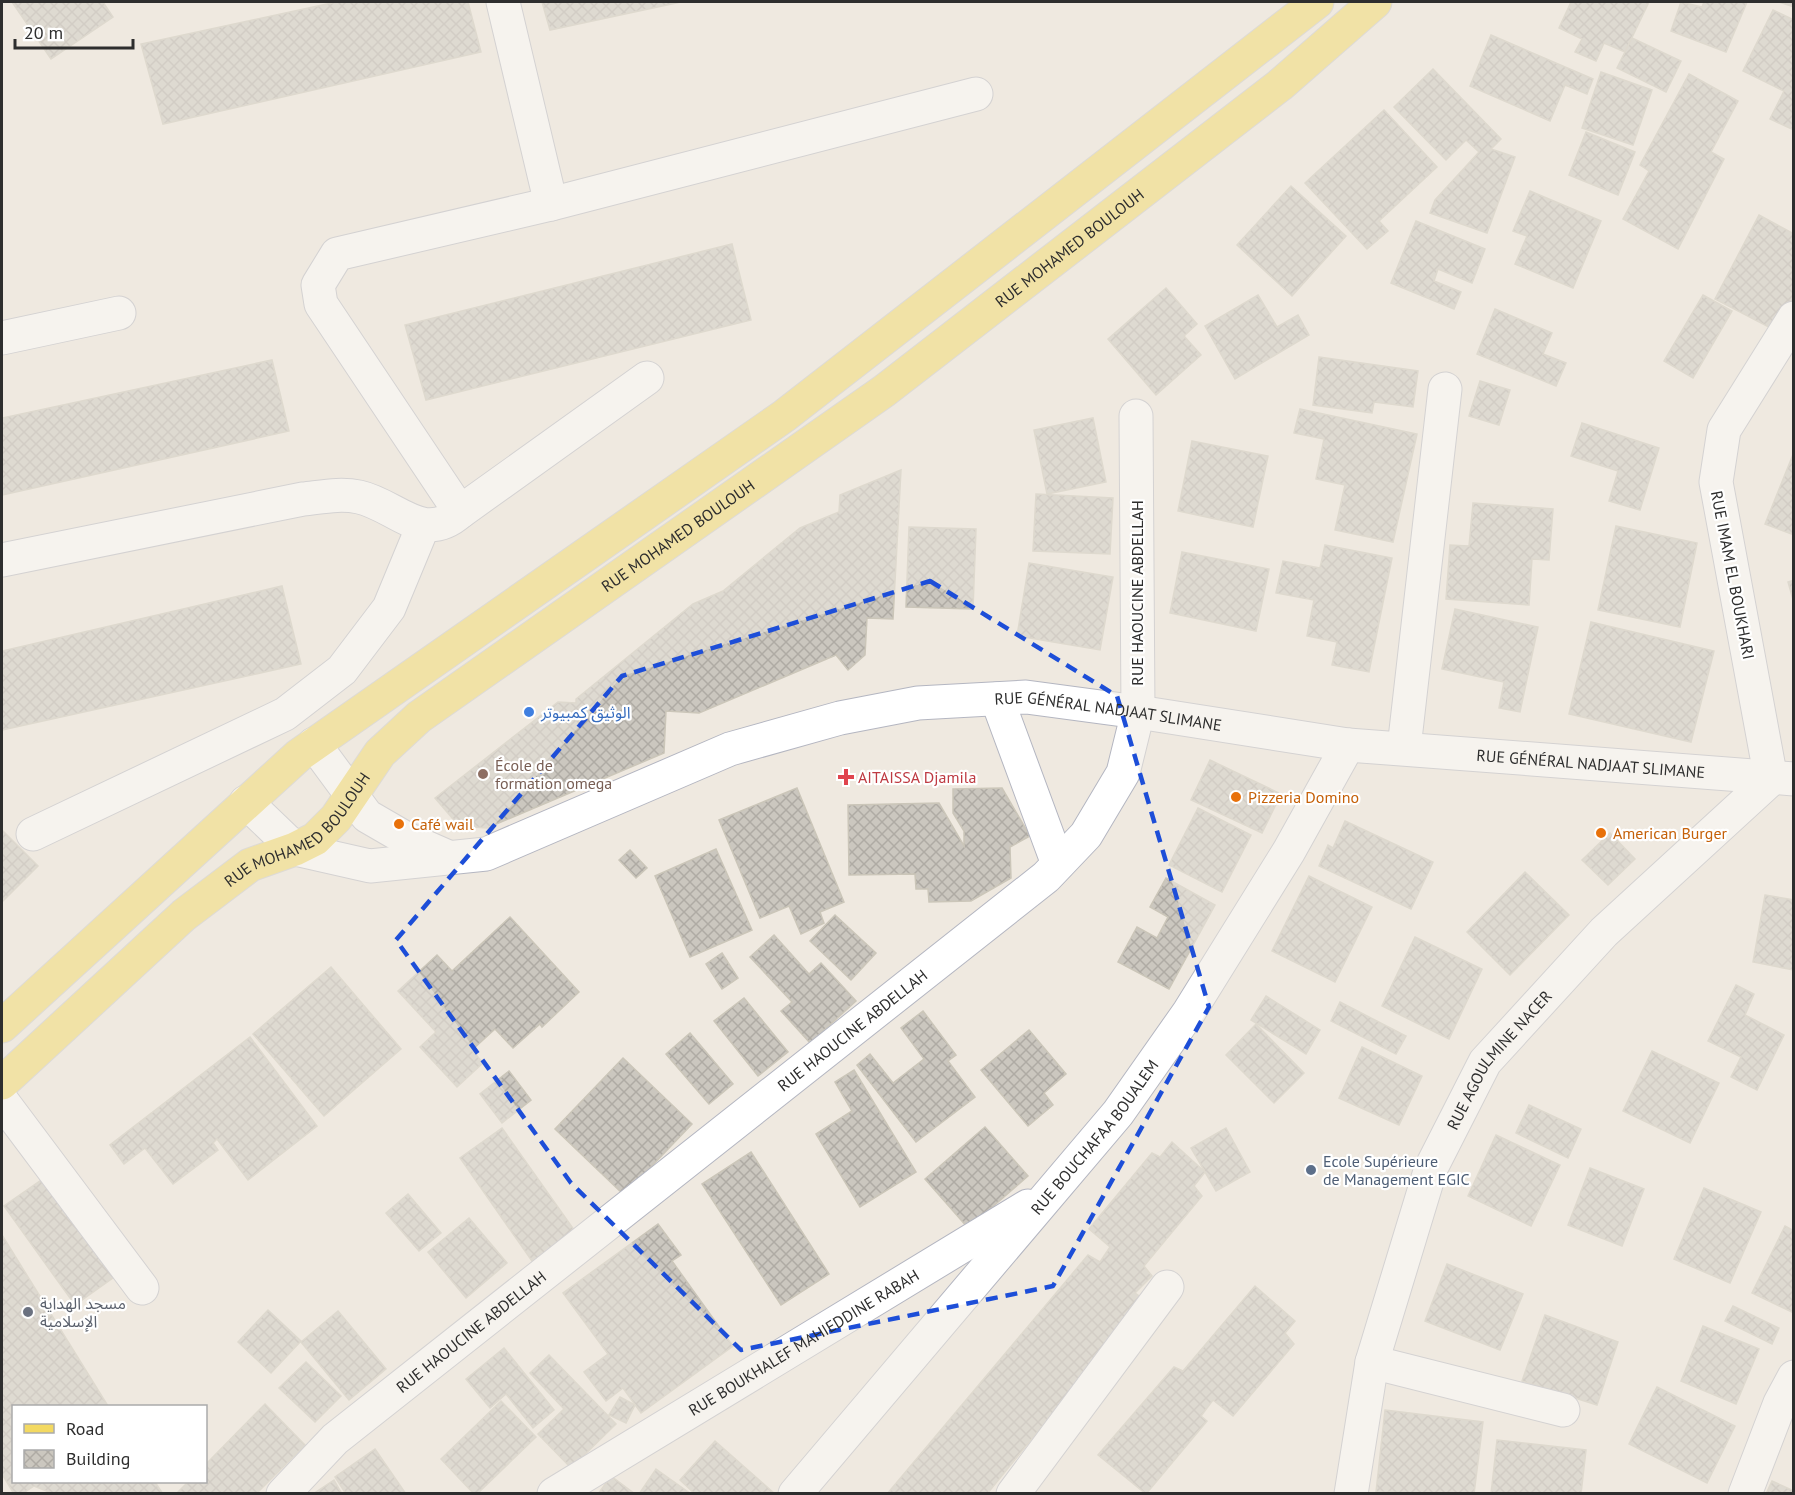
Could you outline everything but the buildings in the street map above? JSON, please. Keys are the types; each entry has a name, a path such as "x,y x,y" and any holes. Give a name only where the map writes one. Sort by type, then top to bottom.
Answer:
{"main road":[{"path":"2,1026 246,802 314,744 784,416 1317,2"},
{"name":"RUE MOHAMED BOULOUH","path":"2,1083 184,915 250,865 296,849 315,839 336,818 380,753 419,717 884,391 1280,85 1375,2"}],"street":[{"path":"503,2 551,204"},
{"path":"460,512 321,304 318,285 337,254 551,204 976,94"},
{"path":"2,338 119,313"},
{"name":"RUE IMAM EL BOUKHARI","path":"1782,779 1716,482 1724,430 1794,318"},
{"path":"2,560 303,499 339,494 362,498 423,526 449,521 647,378"},
{"path":"1404,748 1445,389"},
{"name":"RUE HAOUCINE ABDELLAH","path":"283,1494 334,1439 1046,877 1086,835 1123,773 1138,712 1136,416"},
{"path":"33,834 285,714 342,670 389,608 423,526"},
{"name":"RUE GÉNÉRAL NADJAAT SLIMANE","path":"296,849 370,866 486,854 741,746 840,718 918,703 1026,697 1348,745 1782,779"},
{"path":"997,699 1058,864"},
{"name":"RUE GÉNÉRAL NADJAAT SLIMANE","path":"314,744 367,816 405,838 447,857"},
{"name":"RUE BOUCHAFAA BOUALEM","path":"795,1494 1118,1113 1189,1012 1289,851 1348,745"},
{"name":"RUE AGOULMINE NACER","path":"1351,1494 1372,1362 1431,1168 1485,1062 1604,932 1782,779"},
{"path":"246,802 296,849"},
{"path":"2,1101 142,1288"},
{"name":"RUE BOUKHALEF MAHIEDDINE RABAH","path":"554,1494 1052,1191"},
{"path":"1012,1494 1167,1287"},
{"path":"1372,1362 1563,1410"},
{"path":"1745,1494 1780,1403 1794,1377"}],"highlighted area":[{"path":"930,581 1117,696 1209,1007 1053,1286 741,1350 571,1183 396,940 622,676"}],"place":[{"name":"الوثيق كمبيوتر","path":"529,712"},
{"name":"École de formation omega","path":"483,774"},
{"name":"AITAISSA Djamila","path":"846,777"},
{"name":"Pizzeria Domino","path":"1236,797"},
{"name":"Café wail","path":"399,824"},
{"name":"American Burger","path":"1601,833"},
{"name":"Ecole Supérieure de Management EGIC","path":"1311,1170"},
{"name":"مسجد الهداية الإسلامية","path":"28,1312"}]}
